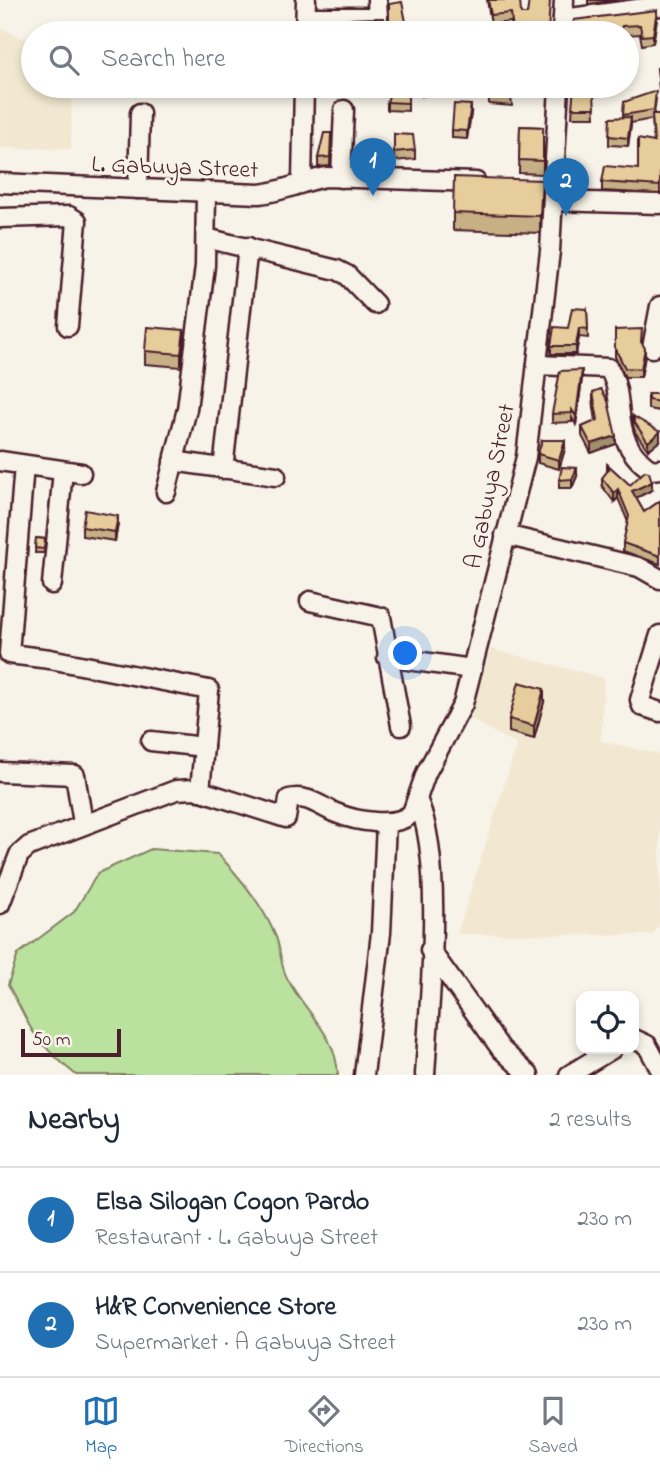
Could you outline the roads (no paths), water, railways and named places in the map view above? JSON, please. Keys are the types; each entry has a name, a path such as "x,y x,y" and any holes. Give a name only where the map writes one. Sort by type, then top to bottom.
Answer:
{"street":[{"path":"306,17 378,17 377,0"},
{"path":"562,21 564,0"},
{"path":"586,21 660,6"},
{"path":"302,181 304,98"},
{"name":"A Gabuya Street","path":"386,823 408,817 426,773 463,704 526,457 537,365 558,98"},
{"path":"341,178 344,110"},
{"path":"138,189 140,113"},
{"name":"L. Gabuya Street","path":"0,183 273,193 302,181 341,178 499,184"},
{"path":"44,185 42,209 45,215"},
{"path":"166,492 187,409 206,238 206,191"},
{"path":"549,191 660,204"},
{"path":"0,218 38,219 45,215 74,217 78,225 68,326"},
{"path":"206,238 337,270 347,275 375,304"},
{"path":"223,469 248,247"},
{"path":"652,348 660,306"},
{"path":"537,365 607,368 614,380 620,424 628,444 646,466 652,470 660,469"},
{"path":"0,461 72,472 52,584"},
{"path":"173,461 275,476"},
{"path":"24,465 10,656 50,659 209,690 200,791"},
{"path":"505,535 639,567 660,579"},
{"path":"310,601 381,617 401,726"},
{"path":"660,635 640,700 642,706 660,712"},
{"path":"387,657 472,669"},
{"path":"151,741 204,747"},
{"path":"0,772 75,775 83,823"},
{"path":"0,904 19,855 42,840 176,790 200,791 286,818 289,799 293,798 320,803 336,813 386,823 381,933 364,1075"},
{"path":"417,799 425,817 430,851 430,950 425,1075"},
{"path":"430,950 501,1049 529,1075"},
{"path":"639,1041 647,1045 660,1069"},
{"path":"569,1075 604,1054"}],"place":[{"name":"Elsa Silogan Cogon Pardo","path":"373,196"},
{"name":"H&R Convenience Store","path":"566,216"}]}
